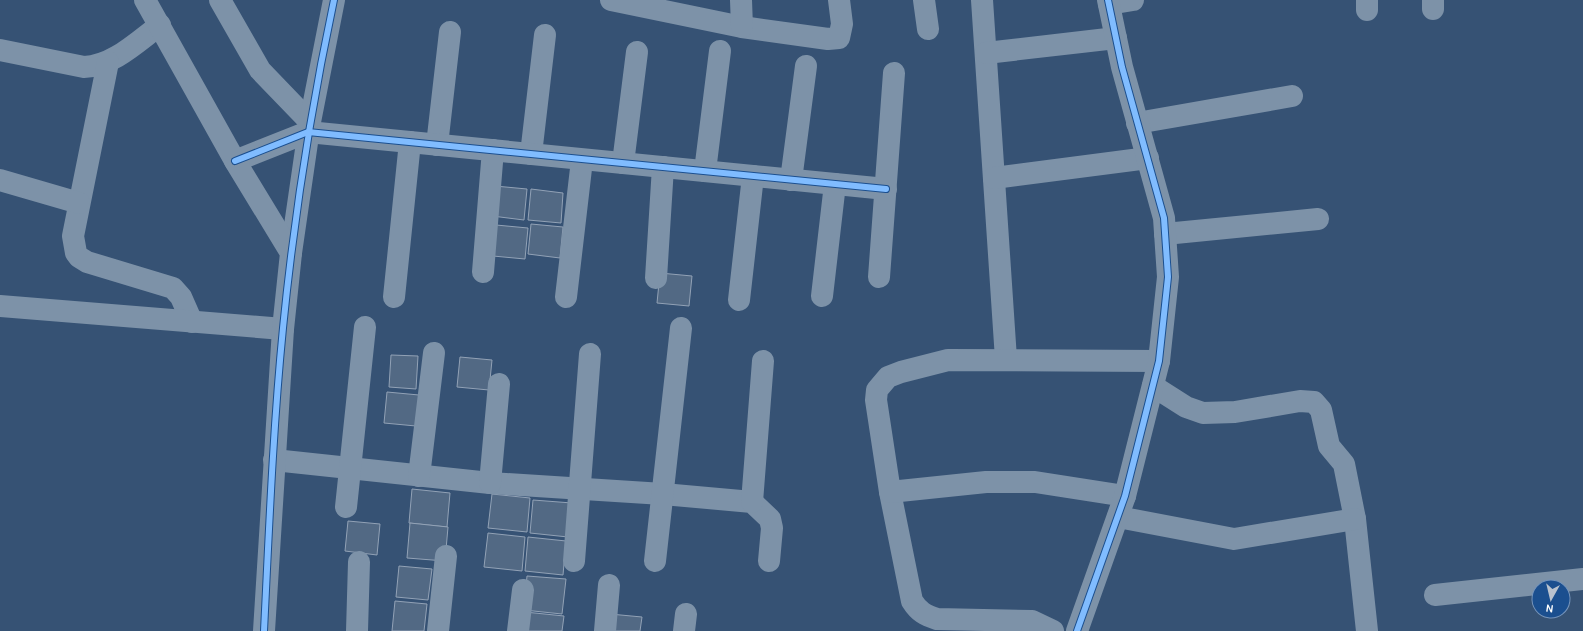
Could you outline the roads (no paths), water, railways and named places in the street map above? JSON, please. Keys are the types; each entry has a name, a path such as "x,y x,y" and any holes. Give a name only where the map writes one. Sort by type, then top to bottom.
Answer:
{"street":[{"path":"145,0 235,161 291,253"},
{"path":"220,0 260,70 309,127"},
{"path":"264,631 283,330 291,253 309,127 334,0"},
{"path":"611,0 742,27 810,38 828,39 839,38 842,24 839,0"},
{"path":"741,0 742,27"},
{"path":"924,0 928,29"},
{"path":"982,0 1006,359"},
{"path":"1077,631 1125,496 1159,361 1168,277 1164,218 1122,68 1108,2 1133,0"},
{"path":"0,50 84,67 96,66 108,62 160,25"},
{"path":"437,145 450,32"},
{"path":"531,154 545,35"},
{"path":"986,53 1116,38"},
{"path":"704,171 720,50"},
{"path":"623,164 637,52"},
{"path":"108,62 79,203 73,236 74,248 79,257 87,262 173,288 181,297 192,322"},
{"path":"790,180 806,66"},
{"path":"879,277 894,73"},
{"path":"1137,123 1292,96"},
{"path":"235,161 309,127 437,145 886,189"},
{"path":"394,297 410,142"},
{"path":"483,272 494,150"},
{"path":"994,178 1148,158"},
{"path":"566,297 582,160"},
{"path":"656,278 663,167"},
{"path":"739,300 753,176"},
{"path":"0,180 79,203"},
{"path":"822,296 835,184"},
{"path":"1165,234 1318,219"},
{"path":"0,306 283,330"},
{"path":"346,507 365,327"},
{"path":"655,561 681,328"},
{"path":"419,476 434,353"},
{"path":"574,561 590,354"},
{"path":"1053,631 1032,621 937,618 926,615 918,610 912,601 890,492 876,400 877,390 880,384 888,377 901,372 948,360 1006,359 1159,361"},
{"path":"752,502 763,360"},
{"path":"490,483 499,384"},
{"path":"1153,386 1186,407 1203,413 1234,412 1300,401 1314,402 1321,410 1329,446 1344,464 1355,519 1368,631"},
{"path":"274,460 490,483 663,494 752,502 770,519 772,528 769,561"},
{"path":"890,492 986,482 1034,482 1125,496"},
{"path":"1118,517 1234,539 1355,519"},
{"path":"438,631 446,556"},
{"path":"357,631 359,562"},
{"path":"1435,595 1583,579"},
{"path":"605,631 609,585"},
{"path":"518,631 523,590"}]}
